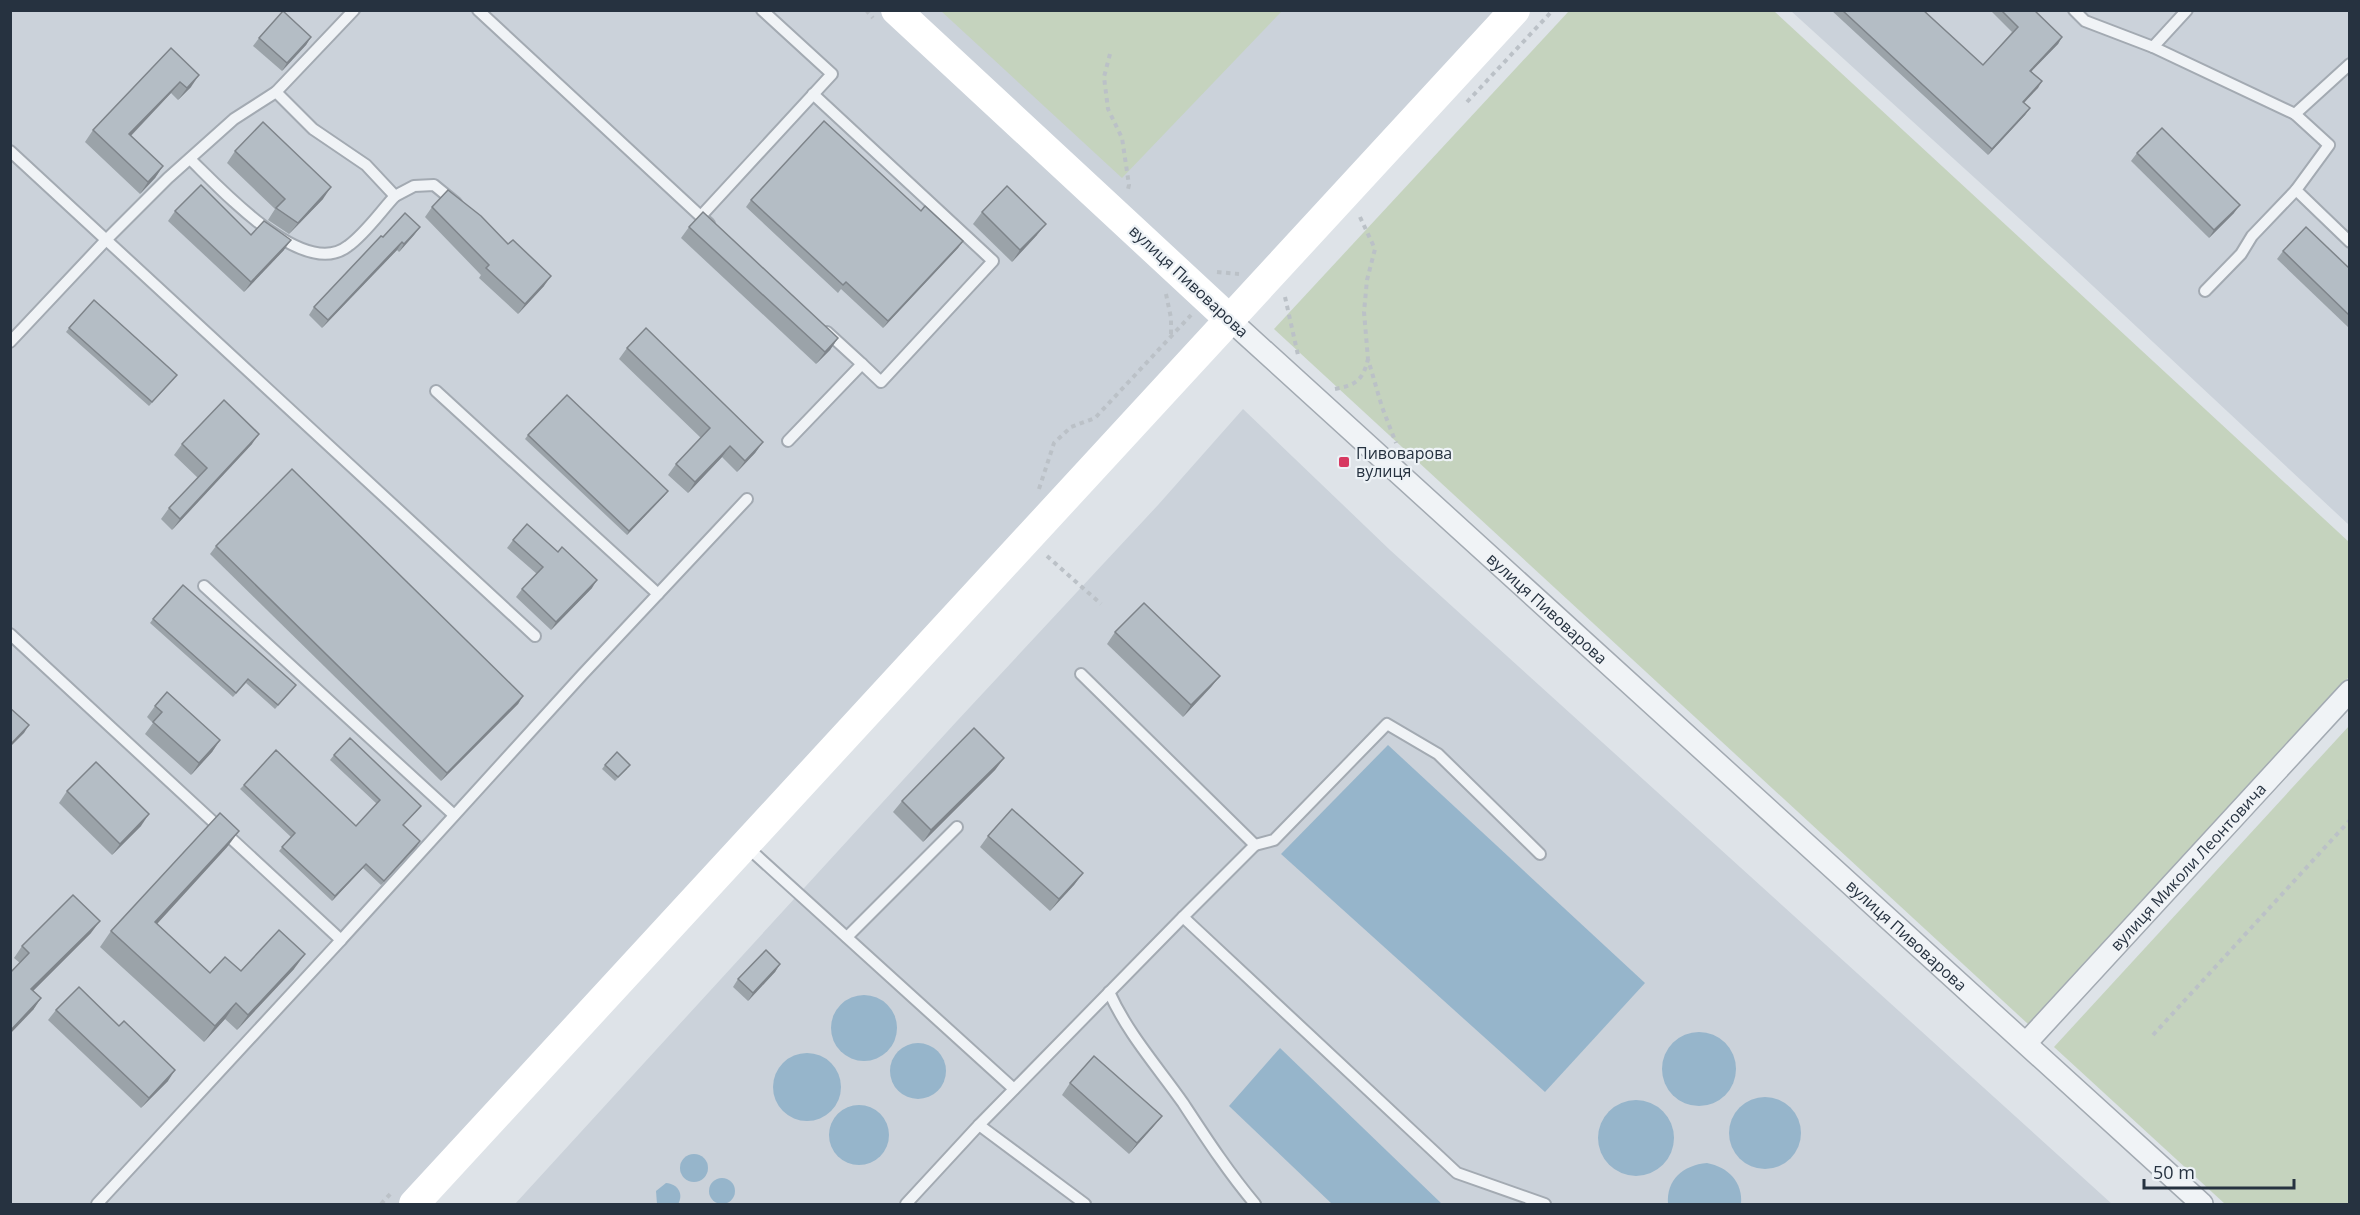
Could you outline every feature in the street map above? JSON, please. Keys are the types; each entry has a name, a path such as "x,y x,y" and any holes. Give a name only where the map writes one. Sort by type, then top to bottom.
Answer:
{"main road":[{"name":"вулиця Пивоварова","path":"896,10 1230,319"},
{"path":"414,1204 1515,10"}],"street":[{"name":"вулиця Пивоварова","path":"1230,319 2027,1042 2202,1204"},
{"name":"вулиця Миколи Леонтовича","path":"2027,1042 2349,691"}],"lane":[{"path":"10,342 106,240 234,119 276,92 354,10"},
{"path":"478,10 718,231"},
{"path":"701,216 832,74 762,10"},
{"path":"2074,10 2085,21 2153,47 2295,114 2329,145 2296,190 2252,236 2241,254 2205,291"},
{"path":"2153,47 2187,10"},
{"path":"2295,114 2349,64"},
{"path":"276,92 313,129 366,165 395,196"},
{"path":"813,94 993,261 881,382 820,325"},
{"path":"10,151 535,636"},
{"path":"190,159 239,206 271,232 296,248 323,255 347,248 395,196 414,186 434,185 461,207"},
{"path":"2296,190 2349,242"},
{"path":"788,441 862,364"},
{"path":"436,391 658,594"},
{"path":"98,1204 747,499"},
{"path":"204,586 454,815"},
{"path":"10,634 341,940"},
{"path":"1081,674 1255,845"},
{"path":"906,1204 979,1125 1255,845 1274,840 1387,724 1438,754 1540,854"},
{"path":"847,937 957,827"},
{"path":"745,845 1014,1089"},
{"path":"1183,917 1457,1173 1545,1204"},
{"path":"1109,992 1141,1048 1182,1102 1226,1169 1255,1204"},
{"path":"979,1125 1085,1204"}],"path":[{"path":"1110,54 1104,77 1108,109 1122,138 1129,185 1125,199"},
{"path":"1360,217 1375,249 1367,280 1365,312 1368,359 1382,407 1402,458 1402,475"},
{"path":"1285,297 1309,390 1347,387 1364,375 1368,359"},
{"path":"1038,492 1054,443 1071,427 1095,418 1183,321"},
{"path":"1047,556 1101,604"},
{"path":"2153,1035 2349,820"}],"shaded area":[{"path":"10,11 1503,11 400,1204 11,1204"},
{"path":"1791,11 2349,11 2349,525 2064,259"},
{"path":"1243,409 1390,550 2112,1204 515,1204 1158,505"}],"green space":[{"path":"941,11 1282,11 1122,178"},
{"path":"1569,11 1774,11 2349,542 2349,677 2028,1024 1274,329"},
{"path":"2349,726 2349,1204 2225,1204 2054,1047"}],"water":[{"path":"1388,745 1645,983 1545,1092 1281,854"},
{"path":"864,995 877,998 887,1005 894,1015 897,1028 894,1041 887,1051 877,1058 864,1061 851,1058 841,1051 834,1041 831,1028 834,1015 841,1005 851,998"},
{"path":"1699,1032 1713,1035 1725,1043 1733,1055 1736,1069 1733,1083 1725,1095 1713,1103 1699,1106 1685,1103 1673,1095 1665,1083 1662,1069 1665,1055 1673,1043 1685,1035"},
{"path":"912,1043 924,1043 934,1047 942,1055 946,1071 942,1087 934,1095 924,1099 912,1099 902,1095 894,1087 890,1077 890,1065 894,1055 902,1047"},
{"path":"1280,1048 1442,1204 1332,1204 1229,1106"},
{"path":"814,1053 826,1059 835,1068 841,1080 839,1100 831,1111 814,1121 800,1121 783,1111 775,1100 773,1080 783,1063 794,1055"},
{"path":"1765,1097 1785,1103 1795,1113 1801,1133 1795,1153 1785,1163 1765,1169 1745,1163 1735,1153 1729,1133 1735,1113 1745,1103"},
{"path":"1636,1100 1650,1103 1663,1111 1671,1124 1674,1138 1671,1152 1663,1165 1650,1173 1636,1176 1622,1173 1609,1165 1601,1152 1598,1138 1601,1124 1609,1111 1622,1103"},
{"path":"859,1105 876,1110 884,1118 889,1135 884,1152 876,1160 859,1165 842,1160 834,1152 829,1135 834,1118 842,1110"},
{"path":"694,1154 704,1158 708,1168 704,1178 694,1182 684,1178 680,1168 684,1158"},
{"path":"1707,1163 1721,1168 1733,1177 1737,1182 1741,1204 1668,1204 1670,1188 1678,1175 1690,1167"},
{"path":"722,1178 731,1182 735,1191 731,1200 722,1204 713,1200 709,1191 713,1182"},
{"path":"666,1183 674,1185 679,1190 678,1204 657,1204 656,1191"}],"building":[{"path":"1842,10 1923,10 1983,65 2018,27 2001,10 2034,10 2062,37 2030,71 2042,81 2023,102 2030,108 1992,149"},
{"path":"283,11 311,37 287,63 259,38"},
{"path":"171,48 199,75 187,88 180,82 129,134 163,166 148,182 93,130"},
{"path":"824,121 921,211 925,206 963,241 888,321 846,282 843,285 751,200"},
{"path":"263,122 331,187 298,223 276,208 285,199 235,151"},
{"path":"2162,128 2240,205 2214,230 2137,153"},
{"path":"201,185 251,235 264,221 291,240 251,282 175,211"},
{"path":"1007,186 1046,224 1020,250 982,212"},
{"path":"448,190 481,216 508,244 513,240 551,276 525,304 486,268 489,265 432,207"},
{"path":"703,212 838,338 825,352 689,227"},
{"path":"405,213 420,227 404,244 402,242 328,320 314,307"},
{"path":"2306,227 2349,268 2349,315 2283,251"},
{"path":"94,300 177,375 152,402 69,328"},
{"path":"646,328 763,442 745,461 730,446 695,482 676,464 710,428 627,348"},
{"path":"567,395 668,491 629,531 528,435"},
{"path":"224,400 259,434 180,519 169,508 207,468 182,444"},
{"path":"292,469 523,696 447,773 216,546"},
{"path":"527,524 558,552 562,547 597,580 556,622 522,589 543,567 513,540"},
{"path":"183,585 296,685 278,705 248,679 236,693 153,619"},
{"path":"1144,603 1220,676 1191,705 1115,632"},
{"path":"167,692 220,740 199,763 153,722 162,712 155,706"},
{"path":"10,708 29,725 10,745"},
{"path":"974,728 1004,758 931,830 902,801"},
{"path":"350,738 421,806 403,825 420,841 384,881 366,864 335,896 282,847 295,833 244,785 276,750 356,826 380,800 334,755"},
{"path":"617,752 630,765 618,777 605,765"},
{"path":"96,762 149,814 120,844 67,791"},
{"path":"1012,809 1083,873 1059,899 988,836"},
{"path":"220,813 239,831 155,922 210,973 225,957 241,971 279,930 305,954 248,1015 236,1003 215,1026 111,931"},
{"path":"73,895 100,921 31,989 41,998 10,1031 10,973 29,953 22,946"},
{"path":"766,950 780,964 753,993 738,979"},
{"path":"79,987 119,1026 124,1021 175,1070 149,1098 56,1010"},
{"path":"1094,1056 1162,1116 1137,1143 1070,1083"}],"place":[{"name":"Пивоварова вулиця","path":"1344,462"}]}
